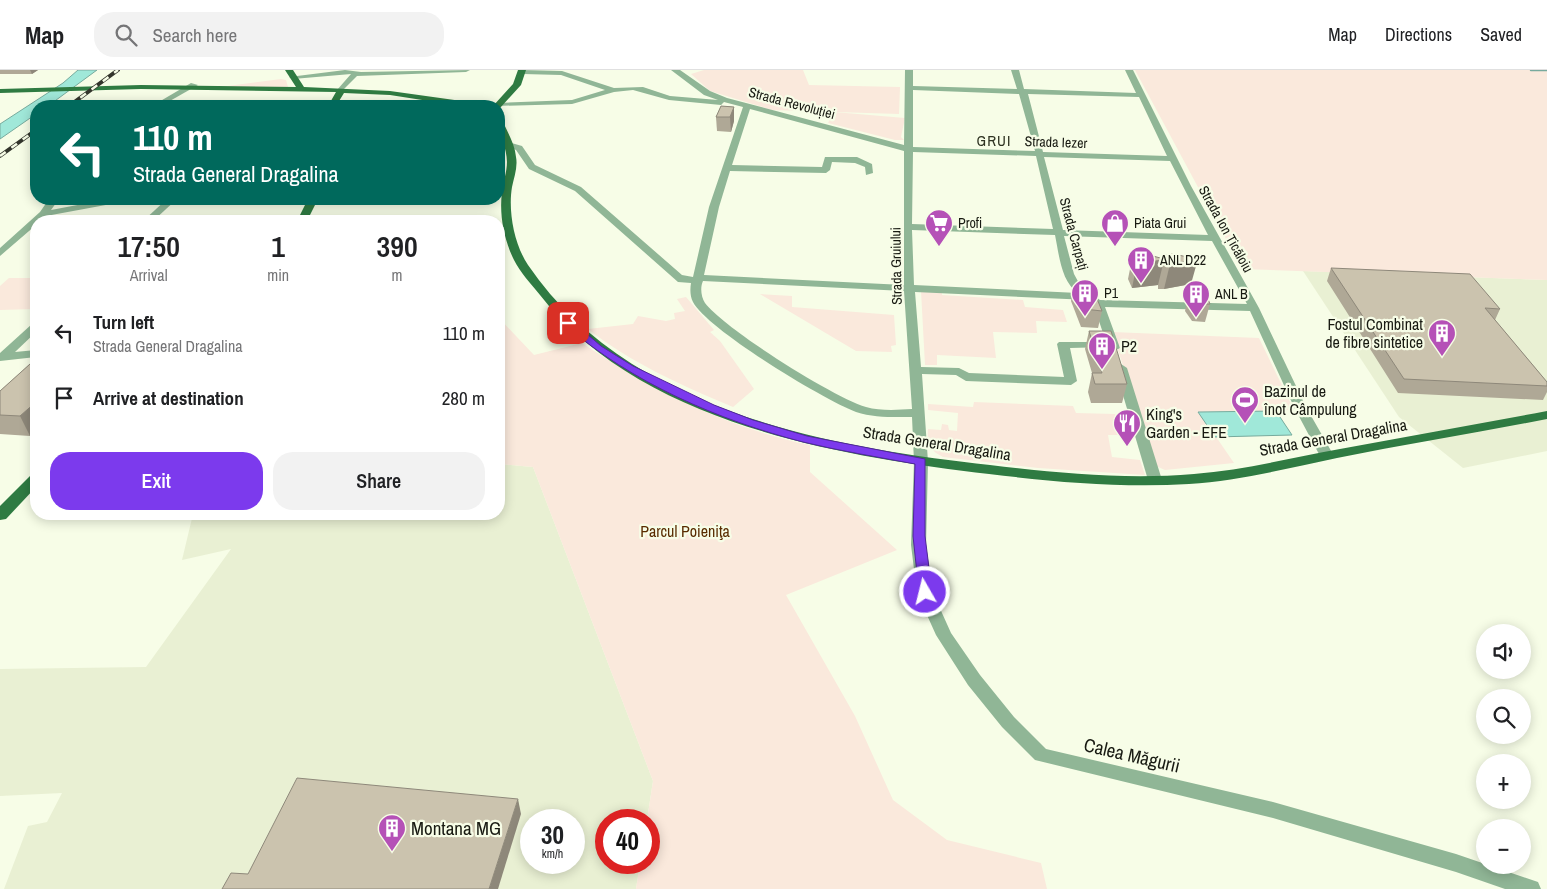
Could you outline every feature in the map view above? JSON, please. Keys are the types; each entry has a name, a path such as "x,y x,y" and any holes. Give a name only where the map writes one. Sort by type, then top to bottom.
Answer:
{"main road":[{"path":"504,100 508,97 520,71"},
{"path":"291,73 300,86 298,90"},
{"path":"0,91 133,87 367,91 432,100"},
{"path":"335,100 340,92"},
{"name":"Strada General Dragalina","path":"505,145 512,162 506,198 517,257 555,309 581,336 643,376 710,407 750,423 806,439 921,461 1054,477 1155,480 1217,477 1547,415"},
{"path":"0,515 30,484"}],"street":[{"path":"291,73 466,70"},
{"name":"Strada Revoluției","path":"675,70 707,93 908,149"},
{"name":"Strada Gruiului","path":"909,70 909,287 921,461"},
{"name":"Strada Carpați","path":"1015,70 1021,91 1026,95 1057,231 1069,274 1076,287 1095,300"},
{"name":"Strada Ion Țicăloiu","path":"1129,70 1174,160 1254,308 1300,407 1327,456"},
{"path":"340,92 357,71"},
{"path":"520,71 562,73 613,90"},
{"path":"167,100 194,85"},
{"path":"909,88 1141,95"},
{"path":"505,106 572,102 613,90 644,89 669,98 742,104 728,168 714,207 696,295 700,304 719,324 820,388 861,410 886,413 918,413"},
{"path":"340,92 367,91"},
{"path":"505,143 519,148 532,167 538,172 578,189 682,280 699,279 909,287 1095,300 1254,308"},
{"name":"Strada Iezer","path":"908,149 1174,160"},
{"path":"728,168 826,170 828,159 861,161 869,166 869,173"},
{"path":"43,214 50,205"},
{"path":"43,214 90,205"},
{"path":"155,215 165,205"},
{"path":"0,253 30,226"},
{"path":"908,227 1216,238"},
{"path":"1095,300 1112,344 1155,480"},
{"path":"2,356 30,331"},
{"path":"915,370 959,372 966,377 1071,381 1063,344 1112,344"},
{"path":"2,356 30,354"},
{"name":"Calea Măgurii","path":"921,461 919,536 922,573 928,599 936,620 969,670 1022,738 1041,755 1273,810 1456,864 1532,889"}],"shaded area":[{"name":"Fostul Combinat de fibre sintetice","path":"1303,271 1547,280 1547,451 1463,468 1399,417"},
{"path":"505,465 533,467 653,781 649,809 595,809 595,874 638,874 636,889 4,889 28,826 47,822 62,793 0,796 0,669 146,667 231,549 182,560 192,520 505,520"}],"green space":[{"path":"704,70 803,70 809,85 900,87 899,114 772,110 710,91 691,74"},
{"path":"1135,70 1547,70 1547,280 1242,269"},
{"path":"281,79 286,80 288,87 220,87"},
{"path":"834,112 905,118 901,137 904,140 895,140 828,123"},
{"path":"9,278 30,278 30,309 0,310 0,286"},
{"path":"921,291 942,291 942,295 1023,300 1025,307 1063,310 1067,322 1036,321 1037,333 993,332 996,358 937,355 937,365 925,365"},
{"path":"760,294 792,296 792,307 894,315 896,345 891,346 892,352 856,351"},
{"path":"686,297 714,330 710,332 720,341 754,389 733,407 676,382 640,363 588,329 633,324 638,316 666,321 675,319 674,313 685,311 677,299"},
{"name":"Parcul Poieniţa","path":"505,324 534,355 582,343 635,376 691,405 749,428 779,438 810,445 810,472 897,550 786,595 855,716 893,800 947,840 1041,863 1047,889 636,889 638,874 660,874 660,809 649,809 653,781 533,467 505,465"},
{"path":"1112,332 1259,338 1294,410 1199,412 1234,463 1165,470 1156,466"},
{"path":"974,402 1073,406 1076,413 1115,414 1122,435 1108,435 1112,457 1140,460 1145,475 1038,468 943,457 935,452 929,443 928,429 941,430 942,424 948,425 949,430 957,431 958,413 928,410 928,404 973,407"}],"water":[{"path":"78,70 97,70 56,100 37,100 63,83"},
{"path":"30,104 30,118 0,139 0,124"},
{"name":"Bazinul de înot Câmpulung","path":"1276,411 1292,435 1215,437 1198,412"}],"building":[{"path":"721,106 734,107 730,117 716,117"},
{"path":"1142,253 1164,259 1164,255 1173,254 1198,259 1170,264 1164,263 1164,260 1137,263 1133,254"},
{"name":"Fostul Combinat de fibre sintetice","path":"1331,268 1470,274 1500,309 1485,308 1547,382 1547,386 1404,379"},
{"path":"1074,284 1091,284 1102,311 1084,309"},
{"path":"1189,293 1206,294 1210,304 1196,304"},
{"path":"1089,331 1111,331 1127,384 1095,384 1092,373 1102,373"},
{"path":"30,364 30,407 20,416 0,415 0,391"},
{"name":"Montana MG","path":"297,778 518,799 489,889 222,889 231,873 248,874"}],"waterway":[{"path":"1531,70 1547,70"}],"railway":[{"path":"77,100 118,70"},
{"path":"0,156 30,134"}],"place":[{"name":"Profi","path":"939,247"},
{"name":"Piata Grui","path":"1115,247"},
{"name":"ANL D22","path":"1141,284"},
{"name":"P1","path":"1085,317"},
{"name":"ANL B","path":"1196,318"},
{"name":"Fostul Combinat de fibre sintetice","path":"1442,357"},
{"name":"P2","path":"1102,370"},
{"name":"Bazinul de înot Câmpulung","path":"1245,424"},
{"name":"King's Garden - EFE","path":"1127,447"},
{"name":"Montana MG","path":"392,852"}],"district":[{"name":"GRUI","path":"994,140"}],"route":[{"path":"568,323 597,348 643,376 750,423 806,439 921,461 919,536 925,592"}]}
